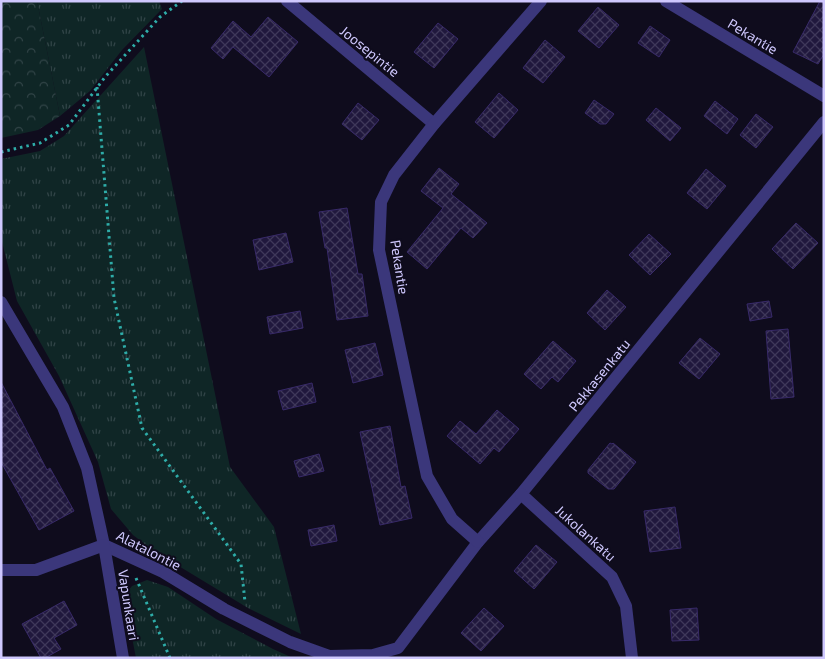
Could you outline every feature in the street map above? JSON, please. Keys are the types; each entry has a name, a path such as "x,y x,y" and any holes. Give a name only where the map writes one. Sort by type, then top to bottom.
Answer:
{"street":[{"name":"Joosepintie","path":"287,1 434,124"},
{"name":"Pekantie","path":"478,542 452,519 427,476 379,250 381,202 394,174 434,124 541,1"},
{"name":"Pekantie","path":"666,1 824,96"},
{"name":"Pekkasenkatu","path":"398,648 478,542 521,494 824,122"},
{"name":"Alatalontie","path":"1,302 63,407 87,468 104,545 163,572 224,609 290,642 329,656 373,655 398,648"},
{"name":"Jukolankatu","path":"521,494 612,577 626,606 632,658"},
{"path":"1,570 36,570 104,545"},
{"name":"Vapunkaari","path":"104,545 123,658"}],"path":[{"path":"1,152 40,143 69,125 97,86 160,17 182,1"},
{"path":"97,86 114,298 142,428 241,564 248,621"},
{"path":"126,555 170,658"}],"green space":[{"path":"1,1 37,1 60,116 38,130 1,138"},
{"path":"37,1 159,1 162,9 122,50 90,91 60,116"},
{"path":"144,47 230,467 274,527 301,634 248,608 154,551 133,535 111,509 98,462 59,376 17,301 1,238 1,159 40,151 64,136"},
{"path":"147,580 168,587 216,619 293,658 136,658 124,596 132,586"}],"building":[{"path":"820,1 824,1 824,54 818,64 793,52"},
{"path":"598,7 619,25 599,48 578,31"},
{"path":"268,17 298,42 269,77 233,47 223,59 211,48 233,21 251,37"},
{"path":"438,23 458,39 434,68 414,52"},
{"path":"650,26 670,40 659,57 638,43"},
{"path":"545,40 565,57 543,83 523,68"},
{"path":"499,93 518,110 494,138 475,122"},
{"path":"594,100 614,114 606,124 600,124 585,113"},
{"path":"715,101 738,119 727,134 704,116"},
{"path":"358,103 379,120 362,140 342,124"},
{"path":"656,108 681,128 670,141 646,120"},
{"path":"756,114 773,127 756,148 740,135"},
{"path":"439,168 459,184 451,194 487,223 473,238 461,228 427,269 407,252 443,208 421,191"},
{"path":"706,169 726,186 707,209 687,193"},
{"path":"347,208 358,274 362,274 368,316 337,320 327,248 325,248 319,212"},
{"path":"796,223 818,243 793,269 772,249"},
{"path":"286,233 293,262 259,270 253,240"},
{"path":"649,234 671,254 650,275 629,255"},
{"path":"607,290 626,307 605,330 587,313"},
{"path":"769,301 772,317 750,321 747,304"},
{"path":"300,311 303,328 270,334 267,317"},
{"path":"788,329 794,397 771,399 766,331"},
{"path":"700,338 720,354 699,379 679,363"},
{"path":"553,341 576,361 558,382 552,377 541,389 524,374"},
{"path":"375,343 383,375 353,383 345,350"},
{"path":"1,382 47,470 50,468 74,511 39,530 1,462"},
{"path":"312,383 316,402 283,410 278,391"},
{"path":"497,410 519,429 499,452 494,448 480,464 447,436 460,421 476,434"},
{"path":"390,426 401,487 405,486 412,518 380,525 360,432"},
{"path":"610,443 613,443 636,462 614,489 608,489 588,473 588,470"},
{"path":"319,454 324,471 299,477 294,461"},
{"path":"675,507 681,548 650,552 644,511"},
{"path":"334,525 337,541 311,546 308,530"},
{"path":"536,545 557,562 534,589 514,571"},
{"path":"64,601 77,625 54,638 61,649 45,658 41,658 22,624"},
{"path":"484,608 504,626 481,651 461,633"},
{"path":"697,608 699,640 672,641 670,610"}]}
